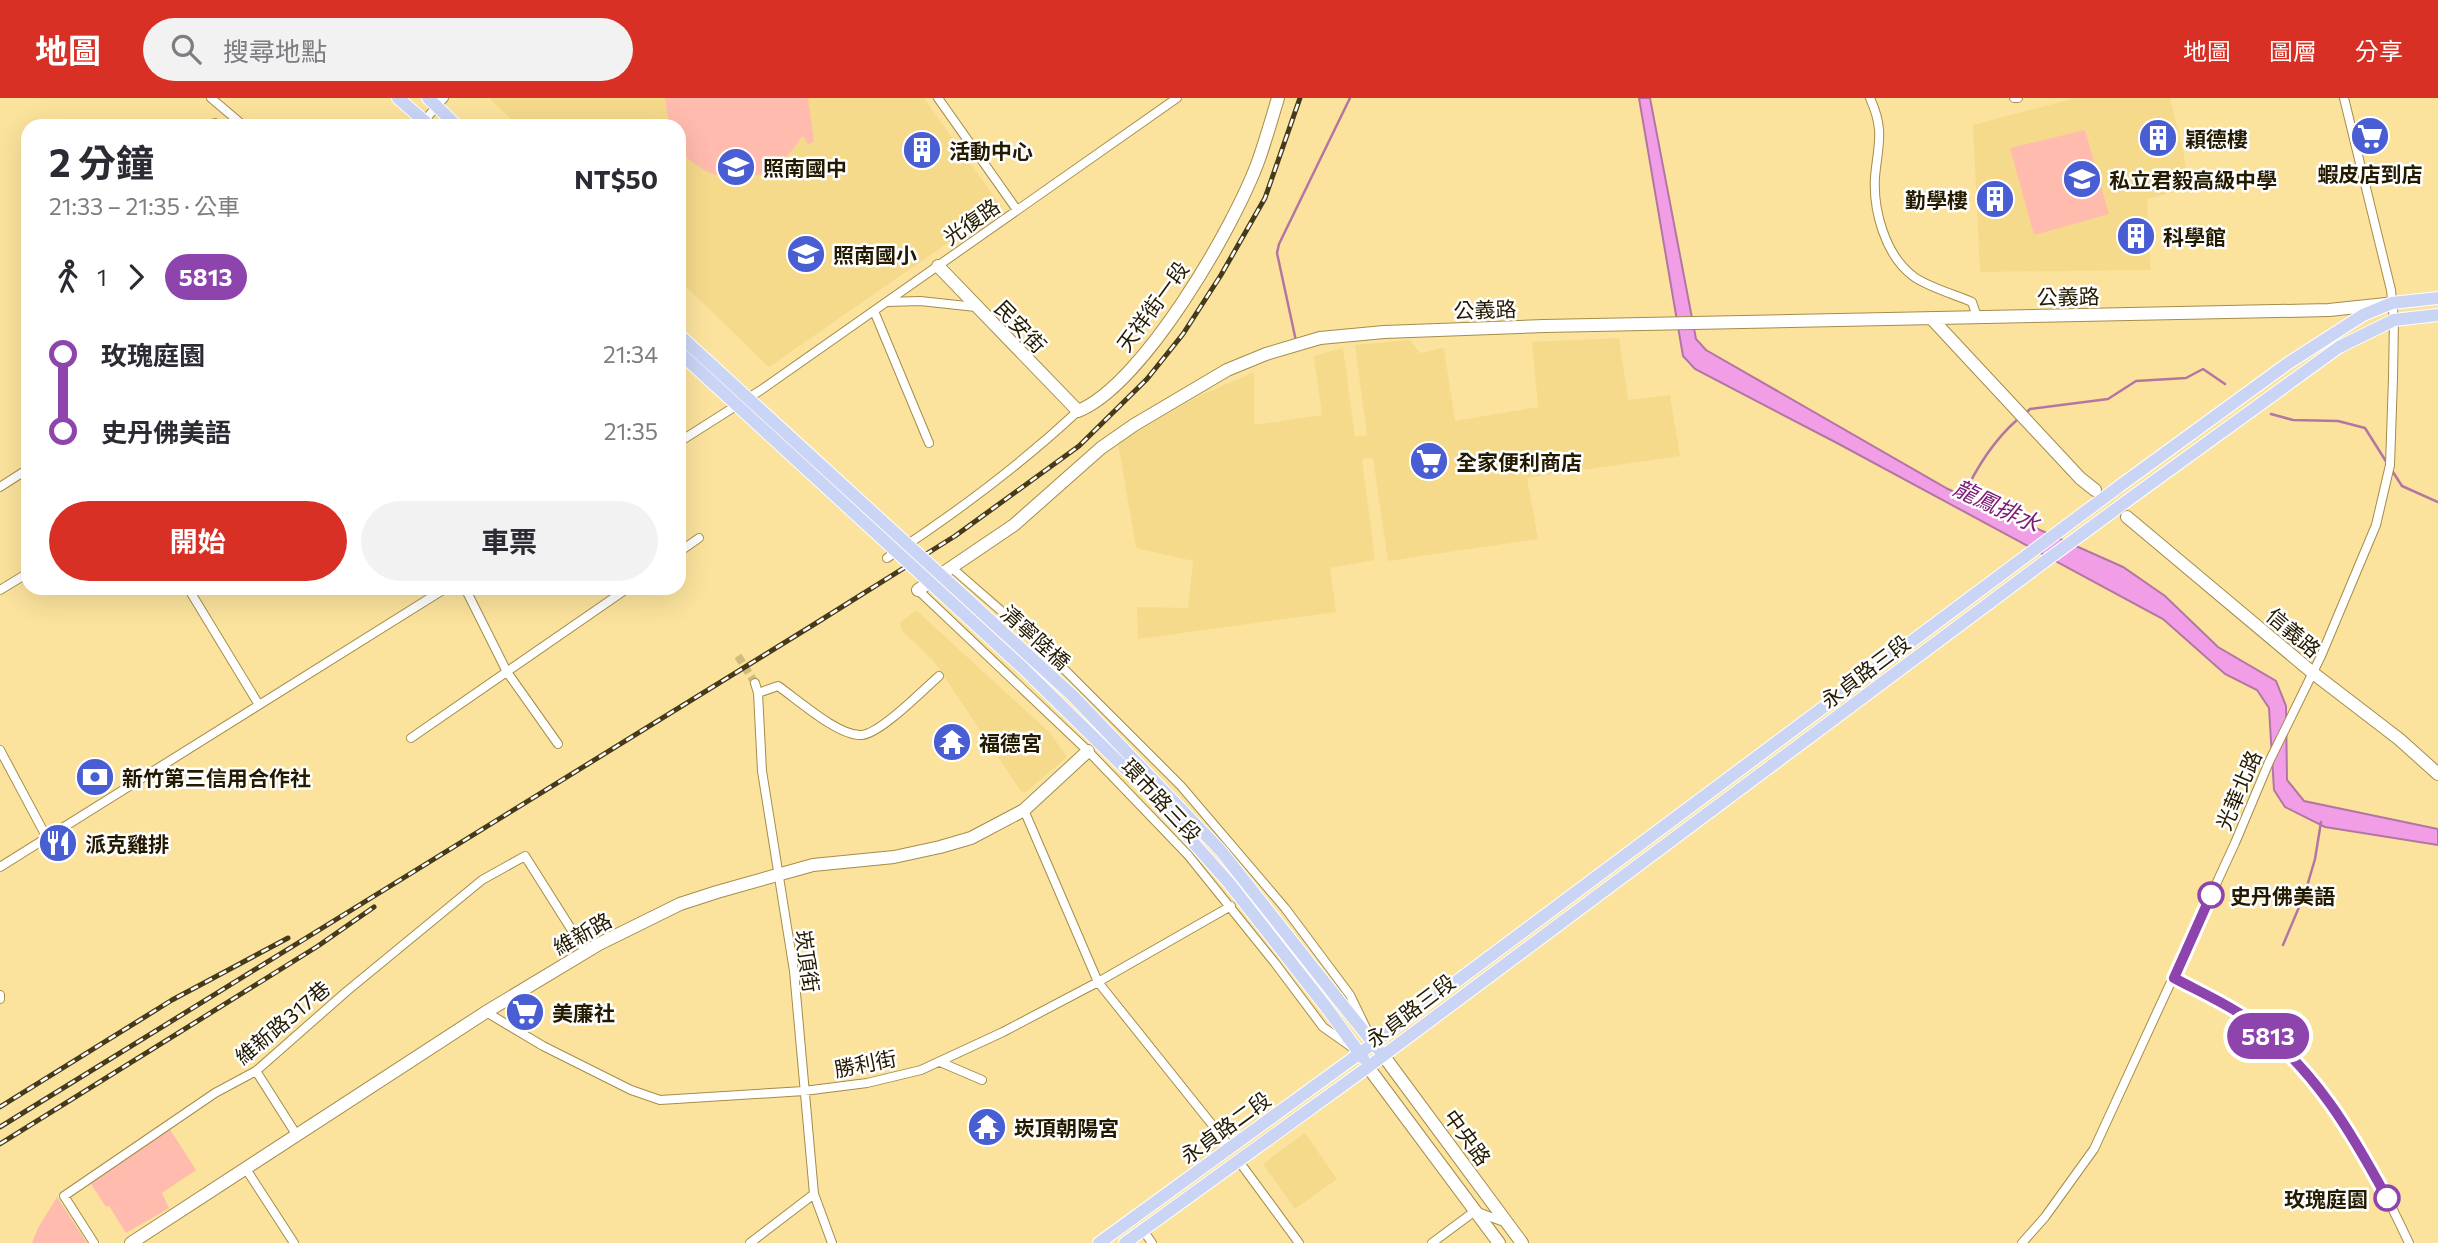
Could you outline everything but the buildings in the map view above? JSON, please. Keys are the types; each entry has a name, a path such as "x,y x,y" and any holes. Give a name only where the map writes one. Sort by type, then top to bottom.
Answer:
{"main road":[{"path":"398,98 422,119"},
{"path":"436,101 451,119"},
{"name":"公義路","path":"2392,303 2438,298"},
{"name":"永貞路三段","path":"1374,1043 2121,485 2334,332 2363,315 2392,303"},
{"path":"2394,320 2438,315"},
{"name":"永貞路三段","path":"1368,1067 2135,495 2339,347 2394,320"},
{"name":"清寧陸橋","path":"686,341 1073,696 1221,851 1331,1003"},
{"name":"清寧陸橋","path":"686,358 1024,669 1144,787 1331,1003"},
{"path":"1331,1003 1374,1043 1383,1055"},
{"path":"1331,1003 1368,1067"},
{"name":"永貞路二段","path":"1099,1243 1374,1043"},
{"name":"永貞路二段","path":"1125,1243 1368,1067"}],"street":[{"path":"211,98 236,119"},
{"path":"937,98 1017,210"},
{"name":"光復路","path":"686,438 761,390 1177,98"},
{"name":"天祥街一段","path":"887,558 1039,446 1078,411 1107,395 1153,344 1198,278 1236,210 1259,160 1278,98"},
{"path":"1870,98 1876,111 1881,138 1875,179 1882,231 1900,262 1913,276 1972,302 1977,317"},
{"name":"光華北路","path":"2022,1243 2045,1217 2094,1149 2235,844 2269,762 2313,673 2376,526 2390,465 2394,320 2391,290 2344,98"},
{"path":"429,119 436,101"},
{"name":"民安街","path":"938,266 1078,411"},
{"path":"887,302 920,301 976,307"},
{"name":"公義路","path":"952,568 1035,507 1101,448 1134,425 1227,370 1307,341 1384,332 2329,310 2392,303"},
{"path":"874,311 929,443"},
{"path":"1931,318 2080,478 2095,490"},
{"path":"0,487 21,474"},
{"name":"信義路","path":"2127,517 2313,673 2399,739 2438,774"},
{"path":"686,547 699,538"},
{"path":"918,590 952,568"},
{"name":"環市路三段","path":"952,568 1037,642 1181,786 1285,908 1350,995 1374,1043"},
{"path":"0,590 21,577"},
{"name":"環市路三段","path":"918,590 1088,751 1188,855 1231,906 1323,1027 1360,1054"},
{"path":"192,595 259,705"},
{"path":"0,867 435,595"},
{"path":"469,595 508,672 558,744"},
{"path":"411,738 618,595"},
{"path":"758,693 778,686 843,731 861,735 877,730 939,676"},
{"name":"崁頂街","path":"755,683 758,693 762,771 794,971 814,1194 832,1243"},
{"path":"0,750 47,838"},
{"name":"維新路","path":"131,1243 296,1134 585,951 680,904 777,875 813,865 894,857 971,838 1024,810 1088,751"},
{"path":"1121,785 1149,755"},
{"path":"1024,810 1098,982 1230,1147"},
{"name":"維新路317巷","path":"94,1243 64,1196 215,1093 256,1071 347,991 482,880 525,856 585,951"},
{"name":"勝利街","path":"486,1013 543,1046 631,1090 660,1100 804,1091 867,1083 921,1070 940,1062 1098,982 1231,906"},
{"path":"2174,978 2252,1022 2306,1071 2357,1142 2409,1243"},
{"name":"中央路","path":"1383,1055 1522,1243"},
{"path":"940,1062 982,1080"},
{"name":"中央路","path":"1368,1067 1499,1243"},
{"path":"256,1071 296,1134"},
{"path":"1238,1160 1299,1243"},
{"path":"246,1169 294,1243"},
{"path":"750,1243 814,1194"},
{"path":"1432,1243 1475,1211 1507,1223"},
{"path":"1143,1230 1152,1243"}],"shaded area":[{"name":"照南國小","path":"489,98 924,98 1001,206 769,367 686,287 686,119 511,119"},
{"name":"照南國中","path":"665,98 808,98 814,142 808,145 804,137 801,137 790,153 776,165 746,178 730,178 713,174 686,156 686,119 668,119"},
{"path":"1639,98 1650,98 1696,339 1706,350 1948,489 2123,567 2165,596 2218,647 2276,681 2286,706 2287,780 2304,801 2438,829 2438,845 2325,827 2285,807 2274,790 2269,708 2257,690 2225,674 2163,619 1695,369 1683,356"},
{"name":"私立君毅高級中學","path":"2075,98 2170,98 2189,189 2147,199 2151,270 1980,272 1973,125"},
{"path":"2085,130 2109,214 2034,235 2010,148"},
{"path":"1619,338 1628,400 1670,395 1680,456 1527,478 1538,539 1388,561 1373,458 1362,459 1375,560 1330,568 1336,612 1138,639 1137,607 1188,608 1193,561 1136,548 1118,443 1199,396 1254,372 1254,425 1322,415 1314,356 1343,348 1355,437 1367,435 1355,345 1410,340 1420,353 1444,348 1455,421 1538,407 1532,342"},
{"path":"916,610 1050,733 1067,757 1026,792 1022,793 933,660 902,631 900,623"},
{"path":"169,1128 196,1170 162,1193 169,1208 126,1233 89,1181"},
{"path":"1305,1133 1337,1179 1295,1209 1263,1164"},
{"path":"57,1197 87,1243 32,1243"}],"waterway":[{"path":"1296,341 1277,253 1350,98"},
{"path":"2026,413 2030,409 2108,399 2136,381 2186,378 2203,369 2225,384"},
{"path":"2271,414 2293,420 2338,421 2365,428 2387,463"},
{"name":"龍鳳排水","path":"1962,499 1986,456 2018,419"},
{"path":"2391,469 2402,486 2438,502"},
{"path":"2283,945 2305,893 2315,859 2321,822"}],"tunnel":[{"path":"738,656 755,683"}],"railway":[{"path":"0,1127 955,536 1079,446 1147,379 1183,334 1221,275 1265,198 1300,98"},
{"path":"0,1144 318,946 374,907"},
{"path":"0,1107 172,1000 288,938"}],"bus line":[{"name":"5813","path":"2211,895 2174,978 2252,1022 2306,1071 2357,1142 2387,1198"}],"place":[{"name":"蝦皮店到店","path":"2370,136"},
{"name":"穎德樓","path":"2158,138"},
{"name":"活動中心","path":"922,150"},
{"name":"照南國中","path":"736,167"},
{"name":"私立君毅高級中學","path":"2082,179"},
{"name":"勤學樓","path":"1995,199"},
{"name":"科學館","path":"2136,236"},
{"name":"照南國小","path":"806,254"},
{"name":"全家便利商店","path":"1429,461"},
{"name":"福德宮","path":"952,742"},
{"name":"新竹第三信用合作社","path":"95,777"},
{"name":"派克雞排","path":"58,843"},
{"name":"史丹佛美語","path":"2211,895"},
{"name":"美廉社","path":"525,1012"},
{"name":"崁頂朝陽宮","path":"987,1127"},
{"name":"玫瑰庭園","path":"2387,1198"}]}
